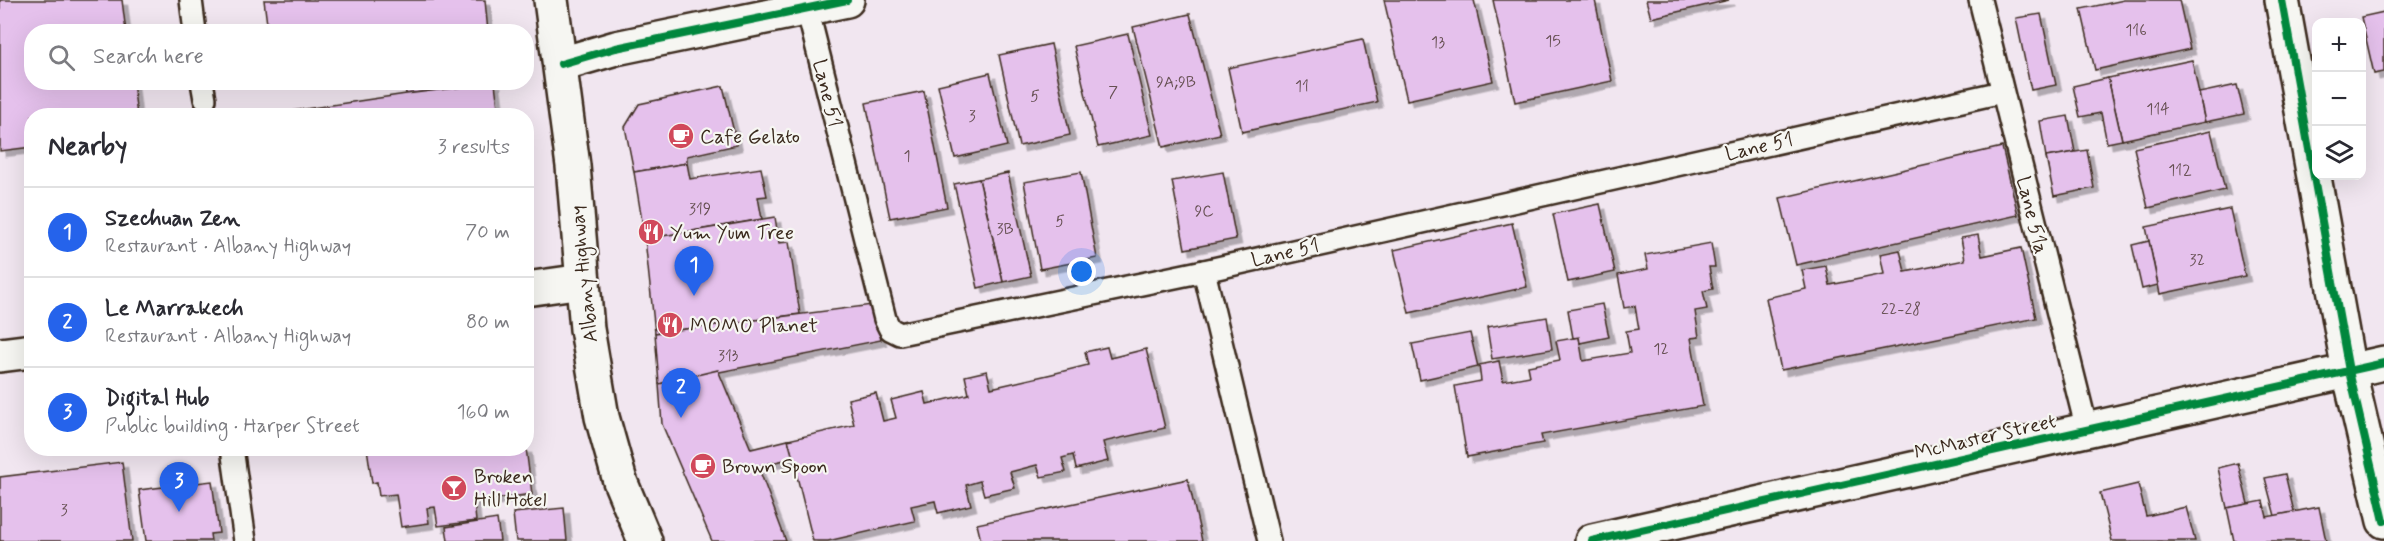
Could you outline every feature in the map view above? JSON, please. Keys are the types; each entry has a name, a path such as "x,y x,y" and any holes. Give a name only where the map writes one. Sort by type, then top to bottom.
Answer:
{"street":[{"name":"Albany Highway","path":"551,0 561,64 587,329 602,417 621,481 645,541"},
{"path":"561,64 616,48 808,4 847,0"},
{"path":"2283,0 2349,371 2384,520"},
{"path":"534,288 583,281"},
{"path":"0,355 24,352"},
{"name":"McMaster Street","path":"1592,541 2384,363"}],"lane":[{"path":"190,0 194,24"},
{"name":"Lane 51a","path":"1980,0 2087,430"},
{"name":"Lane 51","path":"808,4 885,319 890,329 900,334 1204,271 2002,92"},
{"path":"1204,271 1269,541"},
{"path":"233,456 245,541"}],"building":[{"path":"0,0 122,0 125,24 24,24 24,90 134,90 136,108 24,108 24,148 0,151"},
{"path":"264,0 485,0 487,24 267,24"},
{"path":"1384,0 1474,0 1493,81 1407,100"},
{"path":"1493,0 1595,0 1612,81 1515,102"},
{"path":"1646,0 1729,0 1651,18"},
{"path":"2124,0 2179,0 2190,49 2095,70 2081,9"},
{"path":"2384,12 2384,72 2374,74 2366,39 2366,18 2361,17"},
{"path":"1190,14 1220,134 1163,147 1133,27"},
{"path":"2041,14 2056,85 2031,90 2016,18"},
{"path":"1128,34 1152,135 1098,147 1074,46"},
{"path":"1363,39 1377,102 1242,132 1228,68"},
{"path":"1051,44 1070,135 1019,146 999,55"},
{"path":"2192,60 2205,122 2122,140 2108,78"},
{"path":"990,73 1007,146 955,158 938,85"},
{"path":"2108,78 2122,140 2107,143 2101,113 2080,117 2073,86"},
{"path":"2237,85 2244,114 2205,122 2199,93"},
{"name":"Cafe Gelato","path":"723,86 737,145 687,156 687,163 634,172 625,127 639,104"},
{"path":"406,90 438,90 406,94"},
{"path":"438,90 496,90 498,108 312,108"},
{"path":"924,91 947,207 890,218 866,103"},
{"path":"2068,116 2075,152 2046,157 2040,121"},
{"path":"2211,131 2225,190 2148,208 2134,148"},
{"path":"2002,147 2018,215 1796,265 1780,198"},
{"path":"2087,150 2094,188 2054,196 2046,157"},
{"path":"687,163 690,179 761,168 767,196 758,197 762,219 645,239 634,172"},
{"path":"1081,172 1097,258 1040,269 1024,182"},
{"path":"1223,172 1236,239 1185,249 1172,181"},
{"path":"1008,173 1031,276 1003,282 979,179"},
{"path":"979,179 1003,282 978,288 954,184"},
{"path":"1600,204 1615,272 1568,282 1553,214"},
{"path":"2230,209 2245,276 2160,294 2146,227"},
{"path":"775,217 779,243 789,242 800,314 655,333 645,239"},
{"path":"1512,223 1527,287 1409,313 1394,250"},
{"path":"1978,235 1982,256 2021,248 2036,318 1781,370 1766,298 1806,289 1802,270 1826,266 1830,285 1884,274 1880,254 1900,250 1905,272 1965,260 1961,238"},
{"path":"2149,241 2158,285 2142,289 2132,245"},
{"path":"1711,243 1715,267 1709,267 1713,289 1703,291 1707,309 1695,311 1699,337 1691,338 1703,406 1541,435 1543,443 1467,457 1455,386 1481,381 1479,365 1499,361 1503,381 1530,376 1528,366 1560,360 1556,341 1579,337 1583,361 1630,353 1626,331 1639,329 1635,306 1624,308 1618,275 1648,269 1645,255"},
{"path":"1602,304 1609,337 1580,343 1579,337 1573,338 1568,310"},
{"path":"872,305 881,340 659,384 655,333"},
{"path":"1547,317 1552,349 1492,359 1487,327"},
{"path":"1470,333 1478,367 1420,380 1412,344"},
{"path":"1107,347 1110,358 1146,349 1165,428 1103,442 1108,461 1076,469 1073,455 1062,458 1066,472 1041,477 1037,465 1010,472 1015,488 984,495 980,481 966,485 971,505 938,513 935,501 911,506 915,521 828,541 813,541 788,440 854,425 848,399 876,393 883,421 896,418 891,400 924,392 927,404 969,394 965,376 987,371 991,388 1052,374 1088,365 1085,352"},
{"path":"718,370 751,449 788,440 793,458 758,466 786,541 712,541 662,424 659,384"},
{"name":"Broken Hill Hotel","path":"368,456 527,456 532,494 474,502 476,521 438,526 435,507 427,508 429,523 401,527 396,494 379,496 377,482 372,483"},
{"path":"122,462 132,541 0,541 0,477"},
{"path":"2238,463 2248,504 2227,508 2218,468"},
{"path":"2285,474 2294,512 2275,516 2265,478"},
{"path":"1188,479 1202,541 981,541 977,524"},
{"path":"212,481 219,533 210,534 211,541 146,541 139,490"},
{"path":"2138,484 2146,516 2186,507 2195,541 2112,541 2100,493"},
{"path":"2263,501 2267,517 2319,507 2326,541 2234,541 2227,508"},
{"path":"564,508 567,541 516,541 513,513"},
{"path":"497,519 500,541 448,541 446,527"}],"cycle path":[{"path":"561,64 616,48 847,0"},
{"path":"2282,0 2349,371 2384,521"},
{"path":"1592,541 2384,363"}],"place":[{"name":"Cafe Gelato","path":"681,136"},
{"name":"Yum Yum Tree","path":"651,232"},
{"name":"Szechuan Zen","path":"694,296"},
{"name":"MOMO Planet","path":"670,325"},
{"name":"Le Marrakech","path":"681,418"},
{"name":"Brown Spoon","path":"703,466"},
{"name":"Broken Hill Hotel","path":"454,488"},
{"name":"Digital Hub","path":"179,512"}]}
